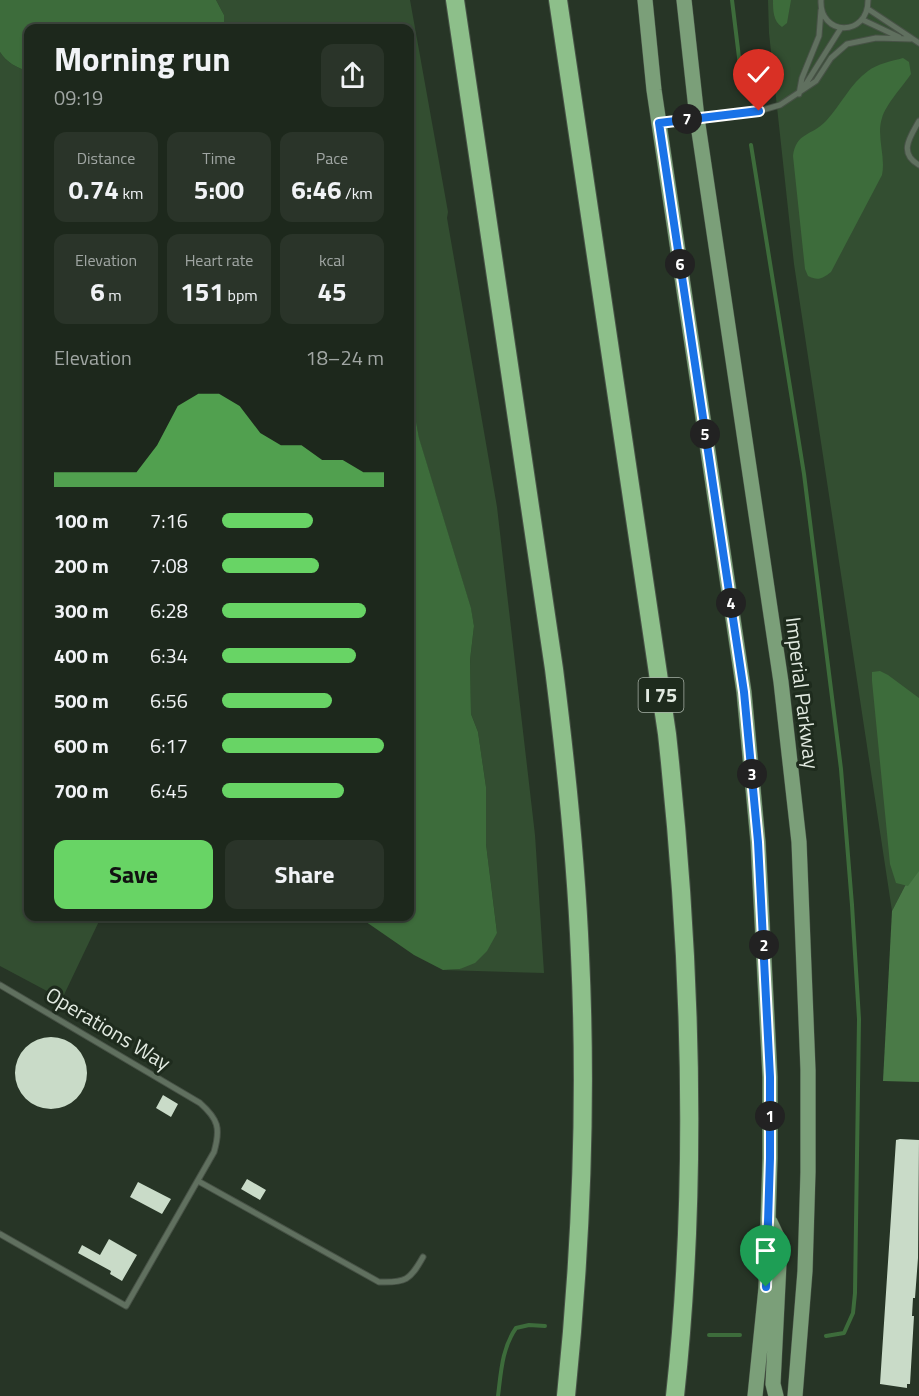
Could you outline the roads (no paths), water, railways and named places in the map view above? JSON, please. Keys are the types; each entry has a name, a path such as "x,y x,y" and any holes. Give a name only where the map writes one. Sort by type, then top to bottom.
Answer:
{"highway":[{"path":"455,0 554,669 575,858 582,1019 583,1127 578,1252 566,1396"},
{"name":"I 75","path":"558,0 667,734 678,833 685,924 690,1114 683,1302 675,1396"}],"main road":[{"path":"645,0 659,123 745,703 758,842 770,1077 766,1287 755,1396"},
{"name":"Imperial Parkway","path":"684,0 697,118 781,682 799,842 808,1070 808,1172 805,1271 795,1396"},
{"path":"768,1220 780,1243 773,1384 776,1396"}],"lane":[{"path":"799,94 802,78 819,36 821,0"},
{"path":"821,10 828,22 841,27 854,26 863,20 868,9 868,0"},
{"path":"868,9 919,43"},
{"path":"863,20 903,39"},
{"path":"799,94 822,61 841,27"},
{"path":"659,123 759,111 780,105 816,81 831,58 847,44 876,38 911,39"},
{"path":"919,121 907,147 909,157 919,165"},
{"name":"Operations Way","path":"0,985 200,1103 212,1114 218,1127 218,1138 214,1152 198,1181"},
{"path":"0,1234 126,1306 198,1181 379,1282 396,1282 413,1275 423,1257"}],"waterway":[{"path":"732,0 742,82"},
{"path":"751,145 804,474 841,769 852,905 859,1019 855,1293 853,1313 844,1333 826,1336"},
{"path":"498,1396 505,1352 516,1328 529,1325 545,1326"},
{"path":"709,1335 740,1335"}]}
